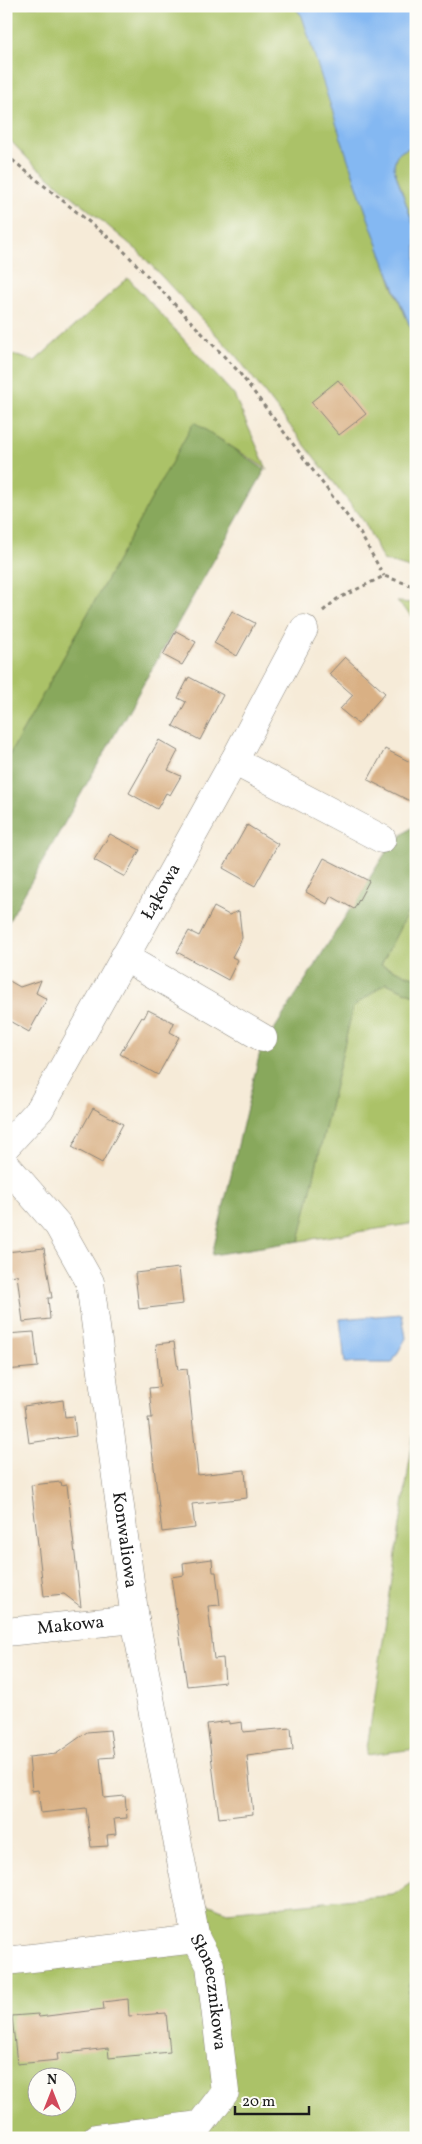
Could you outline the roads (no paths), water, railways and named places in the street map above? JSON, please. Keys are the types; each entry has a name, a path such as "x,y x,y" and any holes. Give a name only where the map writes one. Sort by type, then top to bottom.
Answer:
{"street":[{"name":"Łąkowa","path":"6,1146 40,1109 234,760 304,629"},
{"path":"234,760 382,839"},
{"path":"124,957 263,1038"},
{"name":"Konwaliowa","path":"6,1165 58,1225 90,1282 135,1619 196,1939"},
{"name":"Makowa","path":"6,1632 135,1619"},
{"name":"Słonecznikowa","path":"6,1962 196,1939 210,1965 226,2092 200,2125 97,2138"}],"water":[{"path":"294,6 416,6 416,145 397,156 394,169 416,232 416,340 369,220 302,16"},
{"path":"402,1314 406,1338 392,1363 345,1363 340,1319"}]}
